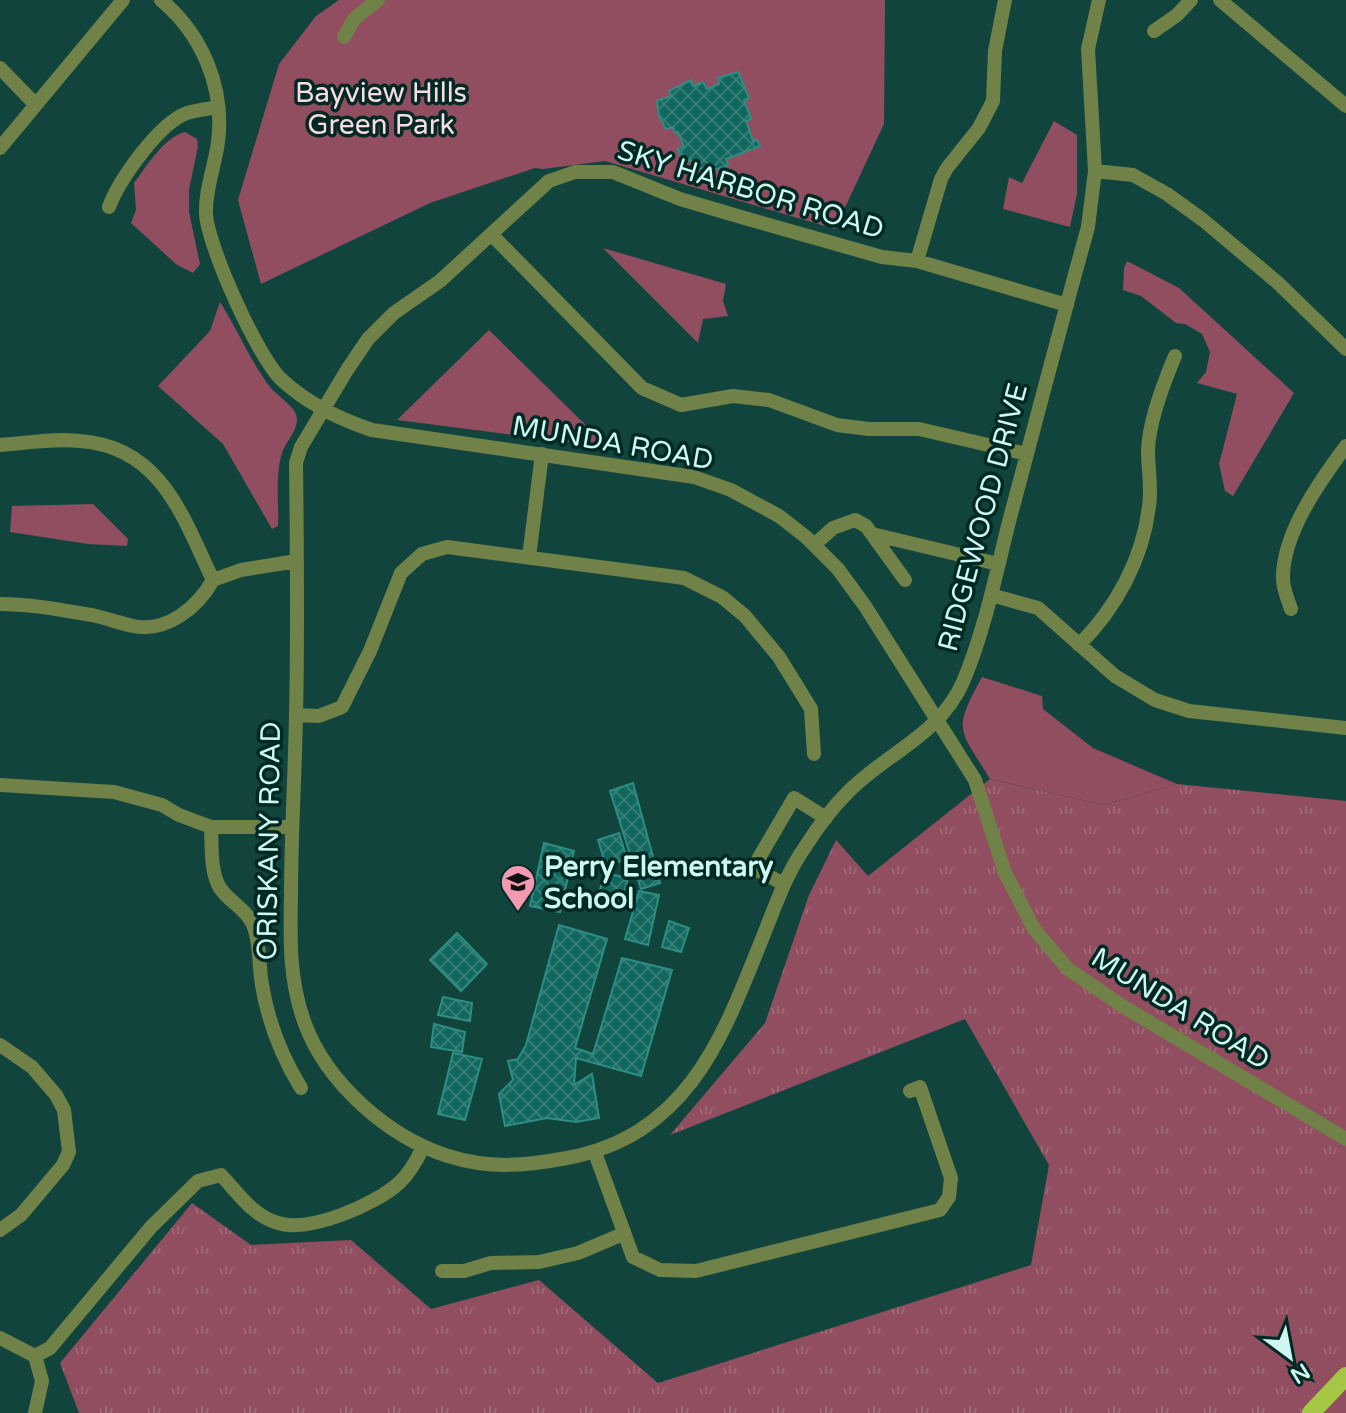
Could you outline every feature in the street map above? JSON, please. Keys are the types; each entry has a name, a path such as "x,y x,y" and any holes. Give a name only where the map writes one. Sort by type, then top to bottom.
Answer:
{"main road":[{"path":"1311,1413 1346,1376"}],"street":[{"path":"0,148 123,0"},
{"name":"MUNDA ROAD","path":"161,0 188,28 205,55 216,90 218,140 206,214 214,254 262,351 281,379 335,418 372,430 694,477 731,490 779,516 838,569 865,606 975,780 1005,873 1034,929 1068,969 1124,1007 1346,1139"},
{"path":"344,37 354,19 378,0"},
{"path":"917,261 941,179 979,128 993,101 995,51 1005,0"},
{"name":"RIDGEWOOD DRIVE","path":"595,1153 632,1135 671,1106 691,1083 724,1032 784,884 799,855 850,790 937,720 961,686 991,595 1088,227 1095,171 1088,67 1091,31 1099,0"},
{"path":"1154,31 1177,15 1191,0"},
{"path":"1220,0 1344,99"},
{"path":"0,68 35,104"},
{"path":"109,207 116,189 167,125 186,114 218,107"},
{"name":"SKY HARBOR ROAD","path":"323,410 368,339 385,322 409,301 440,281 549,181 575,172 601,170 680,199 845,247 882,257 917,261 1067,305"},
{"path":"1095,171 1133,175 1167,194 1277,282 1346,349"},
{"path":"491,234 642,388 681,405 733,396 769,400 837,425 869,429 919,429 1027,454"},
{"path":"1079,645 1109,610 1138,553 1150,505 1148,447 1165,380 1175,356"},
{"name":"ORISKANY ROAD","path":"323,410 301,447 296,463 296,715 290,965 306,1026 354,1098 391,1129 423,1147 463,1161 505,1166 526,1166 595,1153"},
{"path":"0,445 81,441 108,447 136,460 169,489 183,512 213,580"},
{"path":"1291,609 1283,582 1284,564 1295,532 1321,479 1346,446"},
{"path":"529,557 542,454"},
{"path":"814,545 833,528 855,520 866,526 905,580"},
{"path":"872,534 998,564"},
{"path":"296,715 319,716 342,707 370,651 401,573 422,554 447,547 684,578 722,597 745,616 779,657 811,709 814,754"},
{"path":"0,604 38,606 134,626 149,626 184,614 207,591 213,580 241,570 297,561"},
{"path":"991,595 1038,608 1115,676 1155,700 1189,711 1346,728"},
{"path":"0,785 114,792 162,805 211,827 291,827"},
{"path":"784,884 753,868 794,798 826,818"},
{"path":"211,827 219,887 255,927 262,986 271,1022 301,1088"},
{"path":"0,1045 32,1067 56,1095 64,1110 69,1152 63,1165 21,1215 0,1230"},
{"path":"595,1153 633,1257 660,1270 684,1273 940,1210 949,1197 951,1178 920,1087 910,1091"},
{"path":"35,1356 50,1348 151,1227 198,1181 221,1175 263,1216 280,1224 309,1226 386,1192 405,1176 423,1147"},
{"path":"442,1271 464,1271 491,1263 539,1262 578,1253 623,1234"},
{"path":"0,1338 35,1356 42,1381 35,1413"}],"green space":[{"name":"Bayview Hills Green Park","path":"339,0 885,0 884,124 835,229 605,161 535,168 430,203 261,284 238,200 279,64 316,16"},
{"path":"1054,121 1077,135 1077,194 1070,227 1003,209 1009,177 1022,183"},
{"path":"185,132 197,139 198,146 189,190 189,212 200,264 193,273 177,265 131,223 136,210 134,183 163,146"},
{"path":"603,248 726,284 723,301 728,316 703,319 698,343"},
{"path":"1127,261 1179,288 1294,393 1233,496 1225,491 1219,464 1237,394 1197,383 1206,372 1210,352 1202,334 1185,324 1176,323 1141,296 1123,290"},
{"path":"220,302 263,377 290,406 297,419 280,462 278,526 272,529 223,444 158,386 210,331"},
{"path":"489,330 608,447 397,420"},
{"path":"93,504 128,539 127,546 88,544 10,532 12,506"},
{"path":"982,677 1042,696 1043,709 1093,748 1177,784 1104,805 990,779 963,730 966,709"},
{"path":"990,779 1104,805 1177,784 1346,801 1346,1413 79,1413 60,1363 192,1203 251,1245 351,1240 431,1309 539,1280 658,1383 1031,1265 1049,1165 965,1019 670,1135 765,1023 809,895 836,840 868,876"}],"building":[{"path":"738,72 749,98 744,100 751,119 746,121 753,141 757,140 760,146 726,159 728,165 712,171 711,165 696,170 691,160 683,163 678,149 684,147 678,132 675,133 673,127 666,129 659,116 657,101 671,96 669,91 691,80 693,86 703,82 707,89 719,84 718,78"},
{"path":"633,783 660,883 641,889 610,791"},
{"path":"619,833 627,859 606,866 598,840"},
{"path":"544,843 574,851 560,912 530,906"},
{"path":"605,873 628,878 621,903 598,896"},
{"path":"639,891 659,895 648,945 625,939"},
{"path":"669,921 689,928 681,952 662,947"},
{"path":"559,925 607,939 575,1048 593,1054 622,958 672,970 641,1076 576,1058 574,1085 592,1074 599,1118 576,1122 547,1118 505,1126 499,1094 513,1080 508,1061 518,1059 526,1045"},
{"path":"457,933 487,964 461,991 430,960"},
{"path":"443,997 472,1003 470,1021 438,1015"},
{"path":"434,1024 465,1032 462,1052 431,1047"},
{"path":"453,1053 482,1059 465,1120 438,1114"}],"place":[{"name":"Perry Elementary School","path":"518,913"}]}
